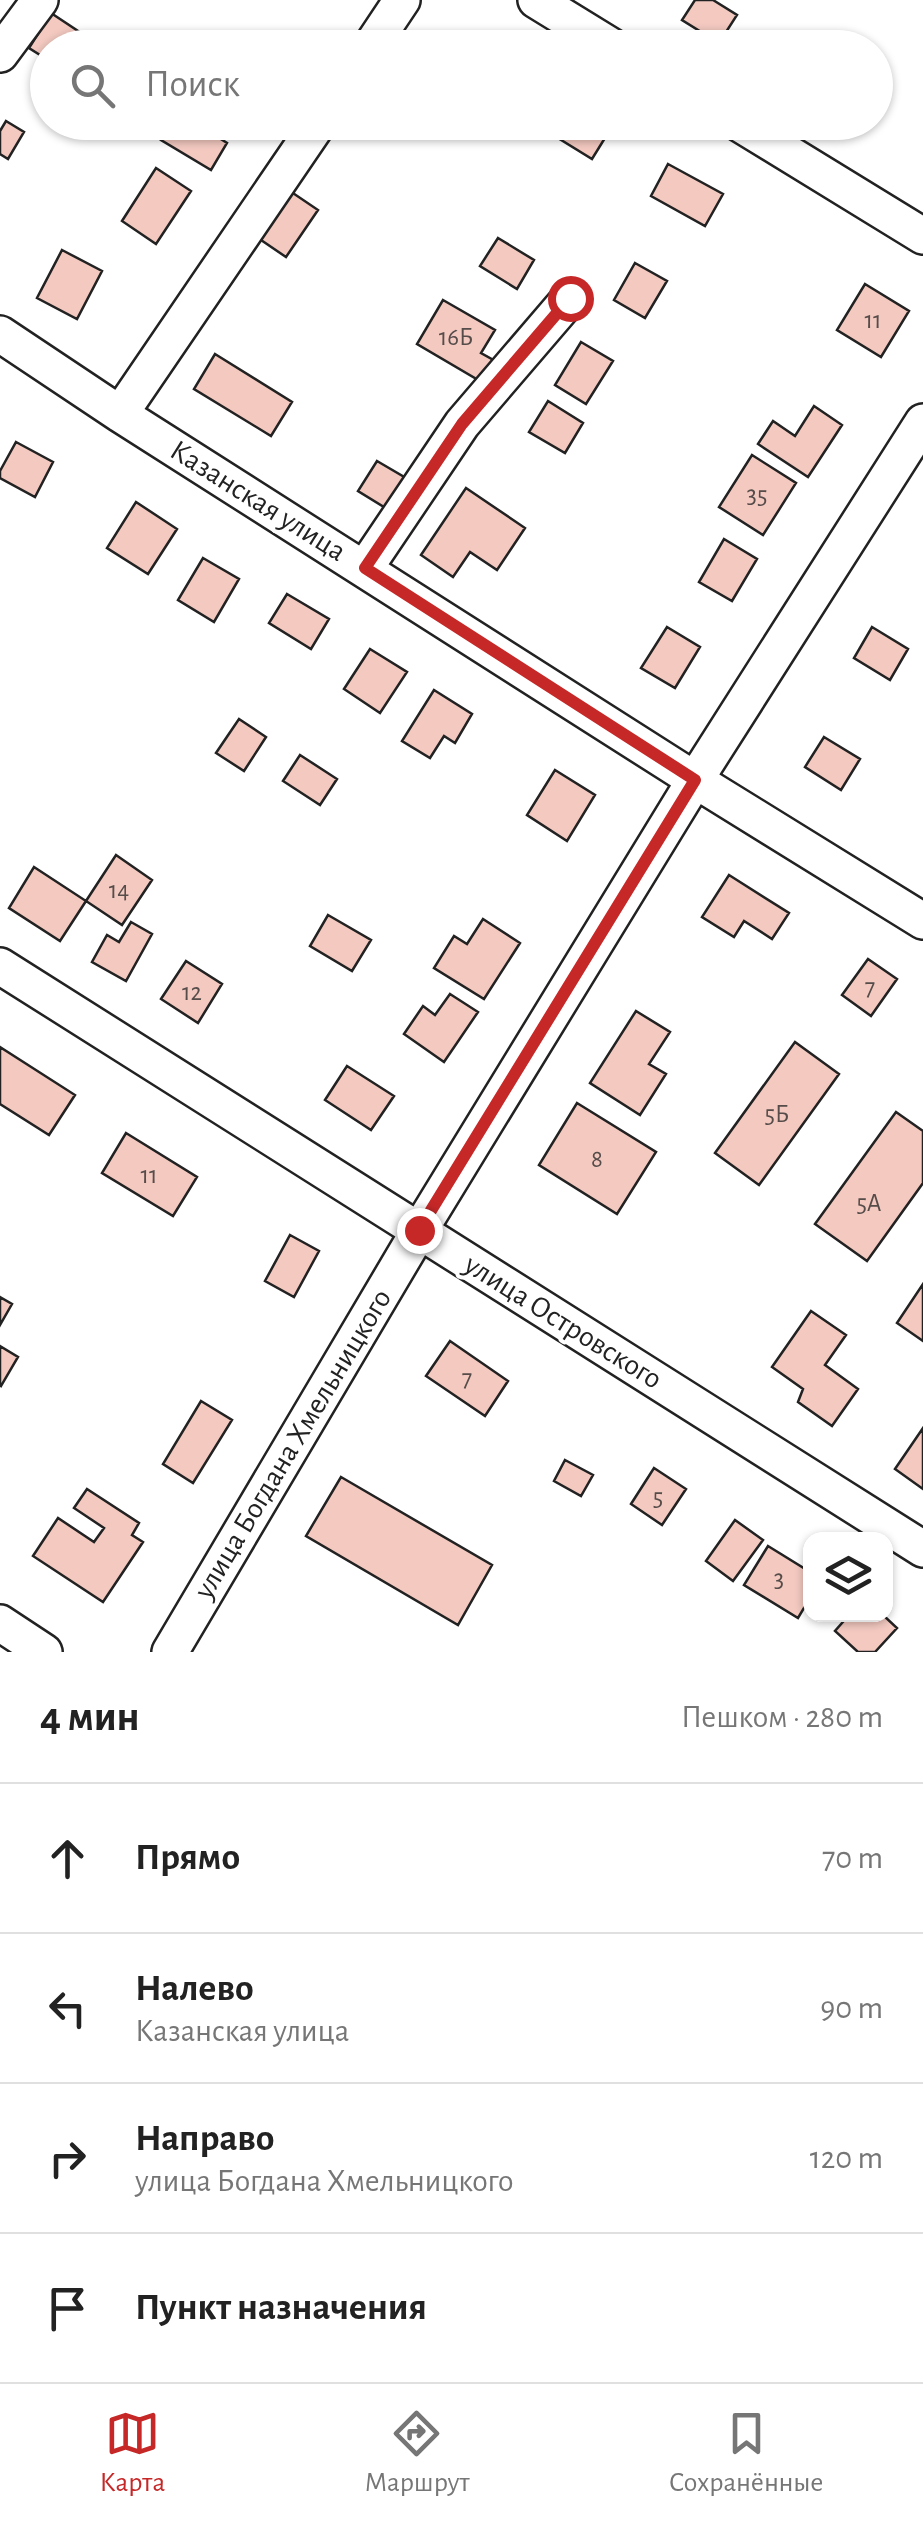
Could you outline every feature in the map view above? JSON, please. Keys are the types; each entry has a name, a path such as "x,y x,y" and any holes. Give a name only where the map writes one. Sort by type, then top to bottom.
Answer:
{"street":[{"path":"0,54 40,0"},
{"path":"382,30 402,0"},
{"path":"536,0 585,30"},
{"path":"120,414 306,140"},
{"path":"766,140 923,236"},
{"path":"365,568 462,424 570,298"},
{"name":"Казанская улица","path":"0,334 695,780 923,920"},
{"name":"улица Богдана Хмельницкого","path":"170,1652 419,1230 695,780 923,422"},
{"name":"улица Островского","path":"0,966 923,1549"},
{"path":"0,1623 44,1652"}],"building":[{"path":"695,0 713,0 737,15 727,30 698,30 682,20"},
{"path":"51,13 76,30 40,30"},
{"path":"6,121 24,132 8,159 0,154 0,131"},
{"path":"161,140 222,140 227,143 211,170"},
{"path":"561,140 604,140 592,159"},
{"path":"668,164 723,194 705,226 651,196"},
{"path":"156,168 191,191 156,244 122,221"},
{"path":"284,187 318,210 286,257 252,234"},
{"path":"498,238 534,260 517,289 480,266"},
{"path":"62,250 102,271 77,319 37,298"},
{"path":"635,263 667,281 645,318 614,300"},
{"path":"865,284 909,311 881,357 837,330"},
{"path":"443,300 495,330 481,353 497,362 485,384 417,344"},
{"path":"581,342 613,361 586,404 555,385"},
{"path":"215,354 292,402 271,436 194,389"},
{"path":"548,401 583,423 565,453 529,432"},
{"path":"814,406 842,425 808,477 758,444 773,421 795,436"},
{"path":"16,442 53,462 35,497 0,478"},
{"path":"752,455 796,483 763,535 719,507"},
{"path":"377,461 411,481 392,512 358,491"},
{"path":"466,488 525,528 497,570 470,552 453,577 421,555"},
{"path":"136,502 177,529 148,574 107,548"},
{"path":"724,539 757,559 732,601 699,582"},
{"path":"203,558 239,579 214,622 178,600"},
{"path":"287,594 329,619 311,649 269,623"},
{"path":"667,627 700,647 675,688 641,668"},
{"path":"872,627 908,649 890,680 854,658"},
{"path":"370,649 407,672 380,713 344,689"},
{"path":"434,690 472,714 455,743 444,736 430,758 402,741"},
{"path":"239,719 266,737 244,771 216,753"},
{"path":"824,737 860,759 841,790 805,767"},
{"path":"300,755 337,779 320,805 283,781"},
{"path":"555,770 595,795 567,841 527,815"},
{"path":"116,855 152,880 122,925 86,901"},
{"path":"34,867 86,901 60,941 9,908"},
{"path":"729,875 789,913 772,939 744,921 734,937 702,917"},
{"path":"328,915 371,940 352,971 310,946"},
{"path":"483,919 520,943 484,999 434,968 454,936 467,944"},
{"path":"131,922 152,934 126,981 92,962 107,935 119,942"},
{"path":"868,959 897,979 871,1016 842,995"},
{"path":"186,961 222,984 198,1023 161,999"},
{"path":"450,994 478,1012 444,1062 404,1034 423,1006 435,1015"},
{"path":"636,1011 670,1032 649,1064 666,1074 640,1115 590,1083"},
{"path":"795,1042 839,1074 759,1185 715,1153"},
{"path":"0,1047 75,1095 49,1135 0,1104"},
{"path":"347,1066 394,1096 371,1130 325,1100"},
{"path":"577,1103 656,1152 617,1214 539,1165"},
{"path":"896,1112 923,1131 923,1183 867,1261 815,1224"},
{"path":"126,1133 197,1177 173,1216 102,1173"},
{"path":"290,1235 319,1251 294,1297 265,1281"},
{"path":"923,1284 923,1341 897,1323"},
{"path":"0,1297 12,1304 0,1325"},
{"path":"811,1311 846,1335 825,1365 858,1389 832,1426 798,1402 803,1389 772,1367"},
{"path":"450,1341 508,1381 485,1416 426,1376"},
{"path":"0,1346 18,1357 1,1386 0,1385"},
{"path":"201,1401 232,1420 193,1483 163,1464"},
{"path":"923,1428 923,1489 895,1469"},
{"path":"565,1460 593,1475 581,1496 554,1481"},
{"path":"654,1468 686,1489 662,1525 631,1504"},
{"path":"341,1477 492,1565 458,1625 306,1536"},
{"path":"87,1489 139,1523 132,1535 143,1542 103,1602 33,1556 58,1518 94,1542 104,1528 74,1508"},
{"path":"735,1520 763,1540 733,1581 706,1561"},
{"path":"768,1546 803,1568 803,1610 798,1618 744,1585"},
{"path":"843,1622 891,1622 897,1628 875,1652 858,1652 835,1631"}],"route":[{"path":"419,1230 695,780 365,568 462,424 570,298"}]}
